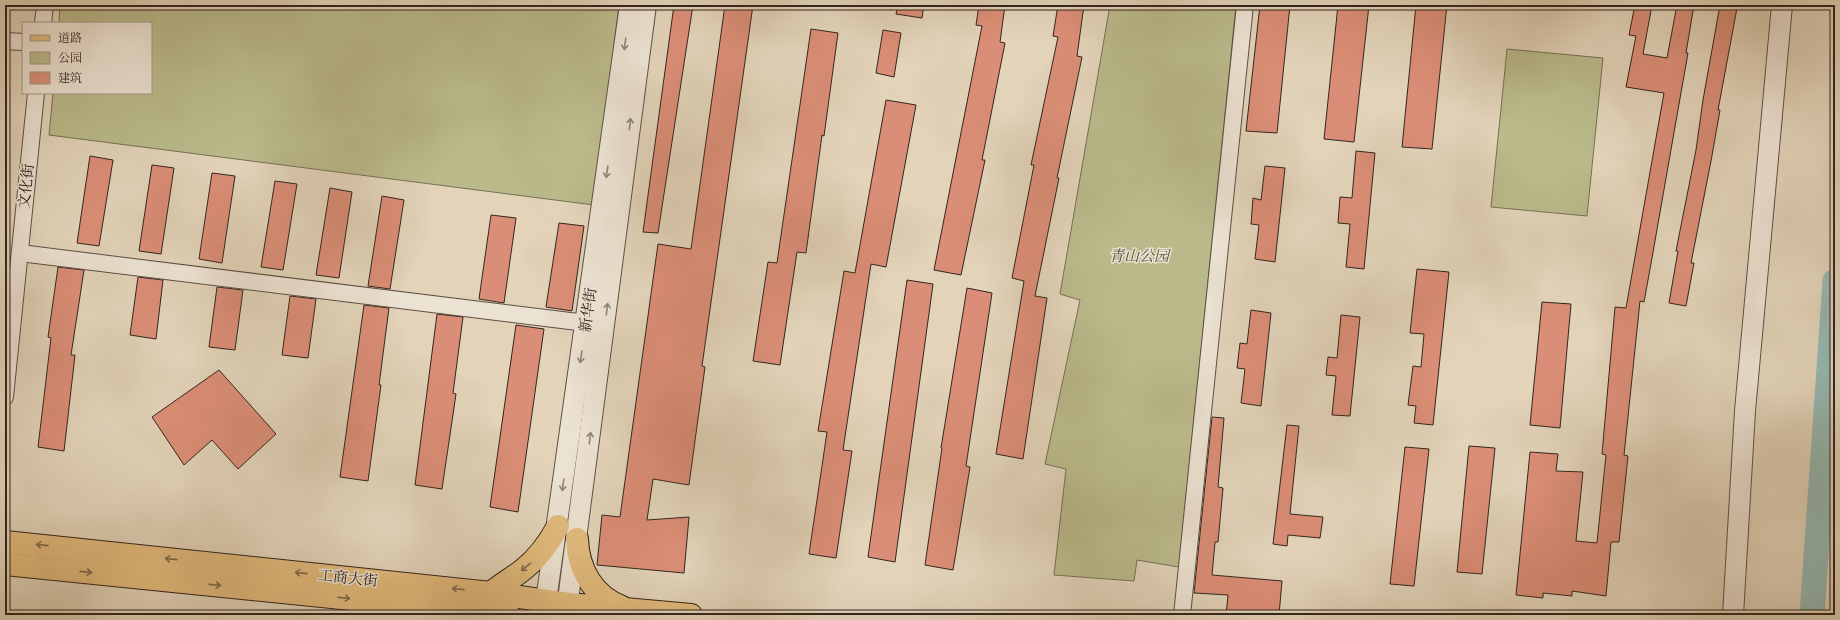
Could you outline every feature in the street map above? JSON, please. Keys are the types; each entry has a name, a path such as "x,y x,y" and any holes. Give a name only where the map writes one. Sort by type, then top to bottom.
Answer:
{"main road":[{"path":"491,593 533,561 543,550 558,526"},
{"path":"577,539 579,560 587,579 610,602 631,609"},
{"name":"工商大街","path":"5,542 491,593 545,608 631,609 691,615"},
{"name":"工商大街","path":"5,564 467,612 509,615"}],"street":[{"path":"43,22 45,5"},
{"name":"新华街","path":"545,608 558,526 630,5"},
{"name":"新华街","path":"567,609 646,5"},
{"path":"1182,615 1245,5"},
{"path":"1733,615 1744,411 1782,5"},
{"path":"5,41 22,42"},
{"name":"文化街","path":"5,397 36,94"},
{"path":"20,253 586,323"}],"green space":[{"path":"60,5 619,5 594,205 49,135 53,94 152,94 152,22 59,22"},
{"name":"青山公园","path":"1110,5 1236,5 1179,567 1137,560 1134,581 1054,575 1066,469 1045,464 1080,300 1060,294"},
{"path":"1507,49 1603,58 1587,216 1491,207"}],"building":[{"path":"674,5 693,5 658,233 643,232"},
{"path":"725,5 753,5 702,366 705,367 689,485 653,479 647,520 689,517 684,573 597,565 602,515 620,517 658,244 691,249"},
{"path":"898,5 924,5 922,18 896,14"},
{"path":"979,5 1005,5 1000,42 1005,43 982,160 985,160 961,275 934,270 982,26 976,25"},
{"path":"1058,5 1084,5 1077,56 1082,57 1035,296 1047,298 1023,459 996,454 1024,281 1012,278 1034,165 1031,165 1058,37 1053,36"},
{"path":"1260,5 1290,5 1277,133 1246,131"},
{"path":"1338,5 1369,5 1354,142 1324,139"},
{"path":"1416,5 1447,5 1432,149 1402,147"},
{"path":"1635,5 1652,5 1643,54 1667,58 1677,5 1694,5 1686,53 1688,53 1644,302 1640,301 1624,455 1628,456 1619,542 1611,542 1606,596 1572,591 1572,596 1543,593 1543,598 1516,595 1530,452 1558,454 1556,471 1583,472 1576,541 1597,543 1606,455 1602,454 1615,307 1626,308 1664,93 1626,87 1636,36 1629,35"},
{"path":"1720,5 1737,8 1718,110 1720,110 1711,161 1691,263 1694,263 1686,306 1669,303 1678,251 1676,251 1696,150 1703,100"},
{"path":"811,29 838,33 806,253 797,252 780,365 753,361 768,262 777,263"},
{"path":"883,30 901,33 894,77 876,73"},
{"path":"886,100 916,105 886,267 871,264 843,450 852,451 836,558 809,554 827,432 818,431 844,271 855,273"},
{"path":"1356,151 1375,153 1364,269 1346,267 1350,224 1338,223 1340,197 1352,198"},
{"path":"90,156 113,160 99,246 77,243"},
{"path":"152,165 174,168 161,254 139,251"},
{"path":"1265,166 1285,168 1275,262 1255,259 1259,225 1251,224 1253,198 1261,200"},
{"path":"212,173 235,176 222,263 199,259"},
{"path":"275,181 297,184 283,270 261,267"},
{"path":"330,188 352,192 339,278 316,275"},
{"path":"382,196 404,200 390,289 368,286"},
{"path":"491,215 516,218 504,303 479,299"},
{"path":"559,223 584,226 572,311 546,307"},
{"path":"58,267 84,270 71,355 75,355 64,451 38,447 51,338 48,337"},
{"path":"1417,269 1449,272 1433,425 1414,423 1416,406 1408,405 1413,366 1421,367 1424,334 1410,333"},
{"path":"138,277 163,280 156,339 130,335"},
{"path":"907,280 933,284 895,562 868,557"},
{"path":"217,287 243,290 235,350 209,347"},
{"path":"967,288 992,293 966,466 970,467 953,570 925,565 941,448"},
{"path":"290,296 316,299 308,358 282,355"},
{"path":"1542,302 1571,304 1560,428 1530,425"},
{"path":"364,305 389,308 379,385 381,385 368,481 340,477"},
{"path":"1251,310 1271,313 1261,406 1241,403 1245,369 1237,368 1240,343 1247,344"},
{"path":"437,314 463,317 453,393 456,394 442,489 415,485"},
{"path":"1341,315 1360,317 1350,416 1332,415 1336,376 1326,375 1328,357 1337,358"},
{"path":"516,325 544,329 518,512 490,507"},
{"path":"219,370 276,434 238,469 212,440 184,465 152,417"},
{"path":"1212,417 1224,418 1218,487 1223,488 1218,542 1215,542 1212,575 1282,581 1279,615 1226,615 1228,595 1194,593"},
{"path":"1287,425 1299,426 1290,514 1323,517 1320,538 1288,535 1287,546 1273,544"},
{"path":"1469,446 1495,448 1482,574 1457,572"},
{"path":"1405,447 1429,449 1414,586 1390,584"}],"waterway":[{"path":"1812,615 1835,281"}]}
